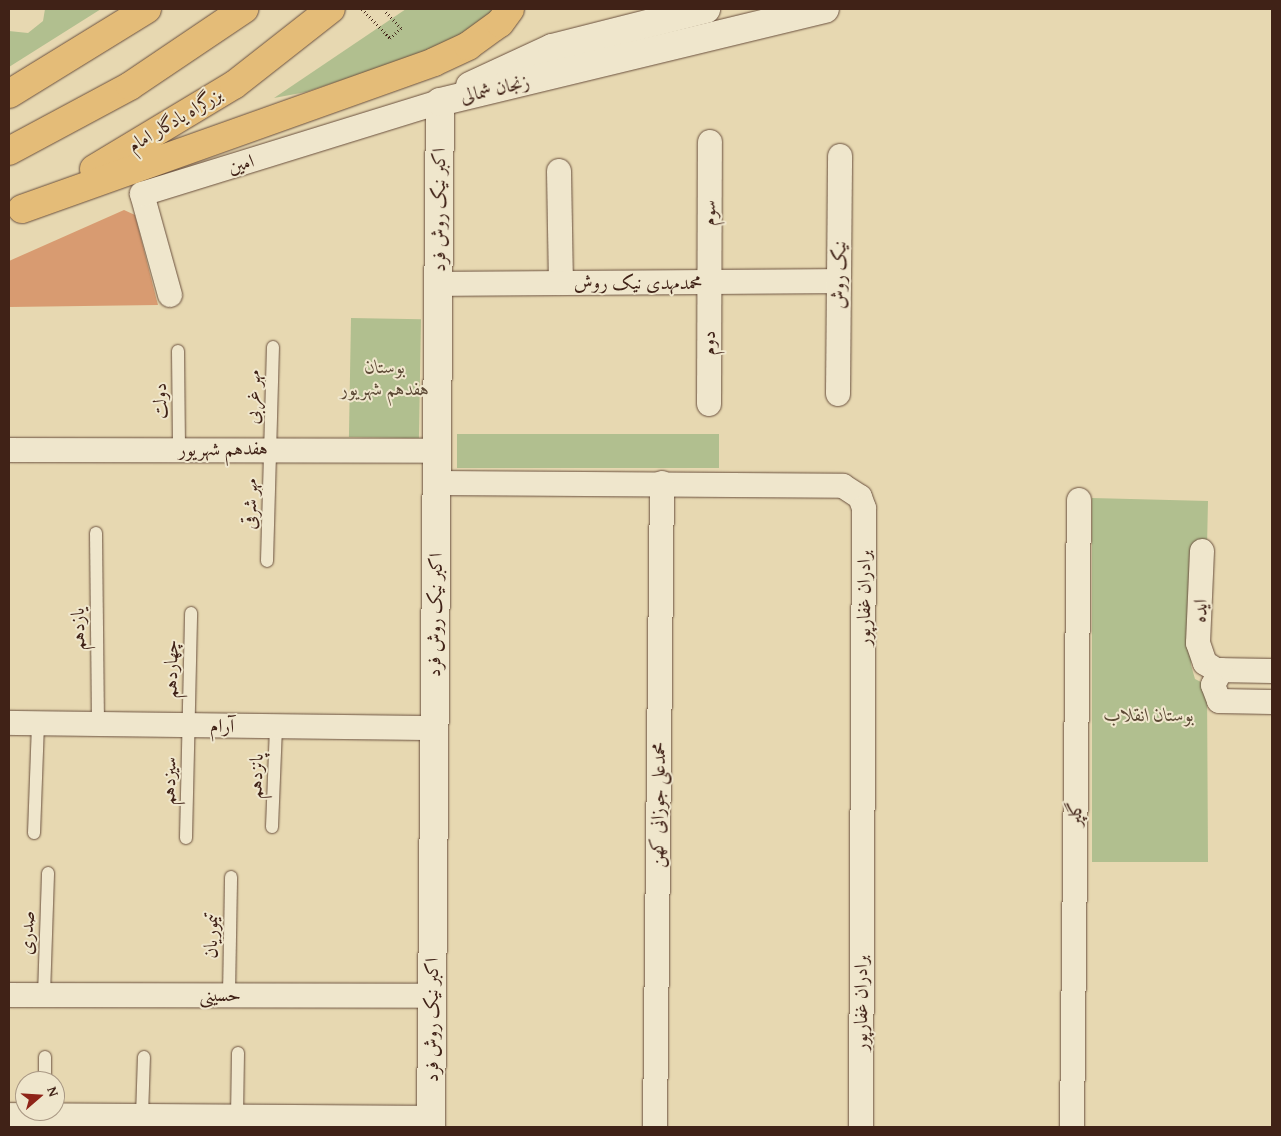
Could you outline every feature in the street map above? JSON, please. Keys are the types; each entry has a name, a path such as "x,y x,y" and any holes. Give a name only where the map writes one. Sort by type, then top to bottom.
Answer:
{"highway":[{"path":"9,94 147,9"},
{"path":"9,150 130,86 244,9"},
{"name":"بزرگراه یادگار امام","path":"16,212 234,85 331,9"},
{"path":"16,212 434,62 468,46 500,23 510,9"}],"street":[{"name":"زنجان شمالی","path":"440,102 528,56 706,9"},
{"name":"زنجان شمالی","path":"440,102 825,9"},
{"name":"اکبر نیک روش فرد","path":"431,1122 440,102"},
{"name":"امین","path":"170,295 142,194 440,102"},
{"name":"سوم","path":"708,283 710,142"},
{"name":"نیک روش","path":"838,394 840,156"},
{"path":"559,171 561,283"},
{"name":"محمدمهدی نیک روش","path":"438,284 838,282"},
{"name":"دوم","path":"708,283 709,404"},
{"name":"هفدهم شهریور","path":"9,450 270,448 437,451"},
{"name":"برادران غفارپور","path":"437,483 662,483 843,486 860,497 864,508 861,1127"},
{"name":"محمدعلی جوزانی کهن","path":"655,1127 662,483"},
{"name":"گلپر","path":"1072,1127 1079,500"},
{"name":"ایده","path":"1202,551 1198,643 1215,670"},
{"path":"1272,671 1215,670 1213,685 1219,701 1272,702"},
{"name":"آرام","path":"9,723 434,728"},
{"name":"حسینی","path":"9,995 432,996"},
{"path":"65,1118 142,1116 226,1120 431,1122"}],"lane":[{"name":"مهر غربی","path":"270,448 273,347"},
{"name":"دولت","path":"178,351 179,450"},
{"name":"مهر شرقی","path":"267,561 270,448"},
{"name":"یازدهم","path":"96,533 98,724"},
{"name":"چهاردهم","path":"189,725 191,613"},
{"path":"34,833 38,724"},
{"name":"سیزدهم","path":"186,838 189,725"},
{"name":"پانزدهم","path":"272,827 276,726"},
{"name":"صدری","path":"44,995 48,874"},
{"name":"تیموریان","path":"229,995 231,877"},
{"path":"226,1120 238,1053"},
{"path":"45,1057 45,1071"},
{"path":"142,1116 144,1057"}],"path":[{"path":"362,9 390,38 401,28 385,11"}],"green space":[{"path":"45,9 101,9 9,67 9,31 28,33 43,21"},
{"path":"406,9 494,9 481,23 429,51 306,92 274,98"},
{"name":"بوستان هفدهم شهریور","path":"351,318 421,319 419,438 349,437"},
{"path":"457,434 719,434 719,468 457,468"},
{"name":"بوستان انقلاب","path":"1092,498 1208,501 1207,547 1195,547 1191,665 1195,679 1207,685 1208,862 1092,862"}],"building":[{"path":"124,210 135,215 158,305 9,307 9,261"}]}
